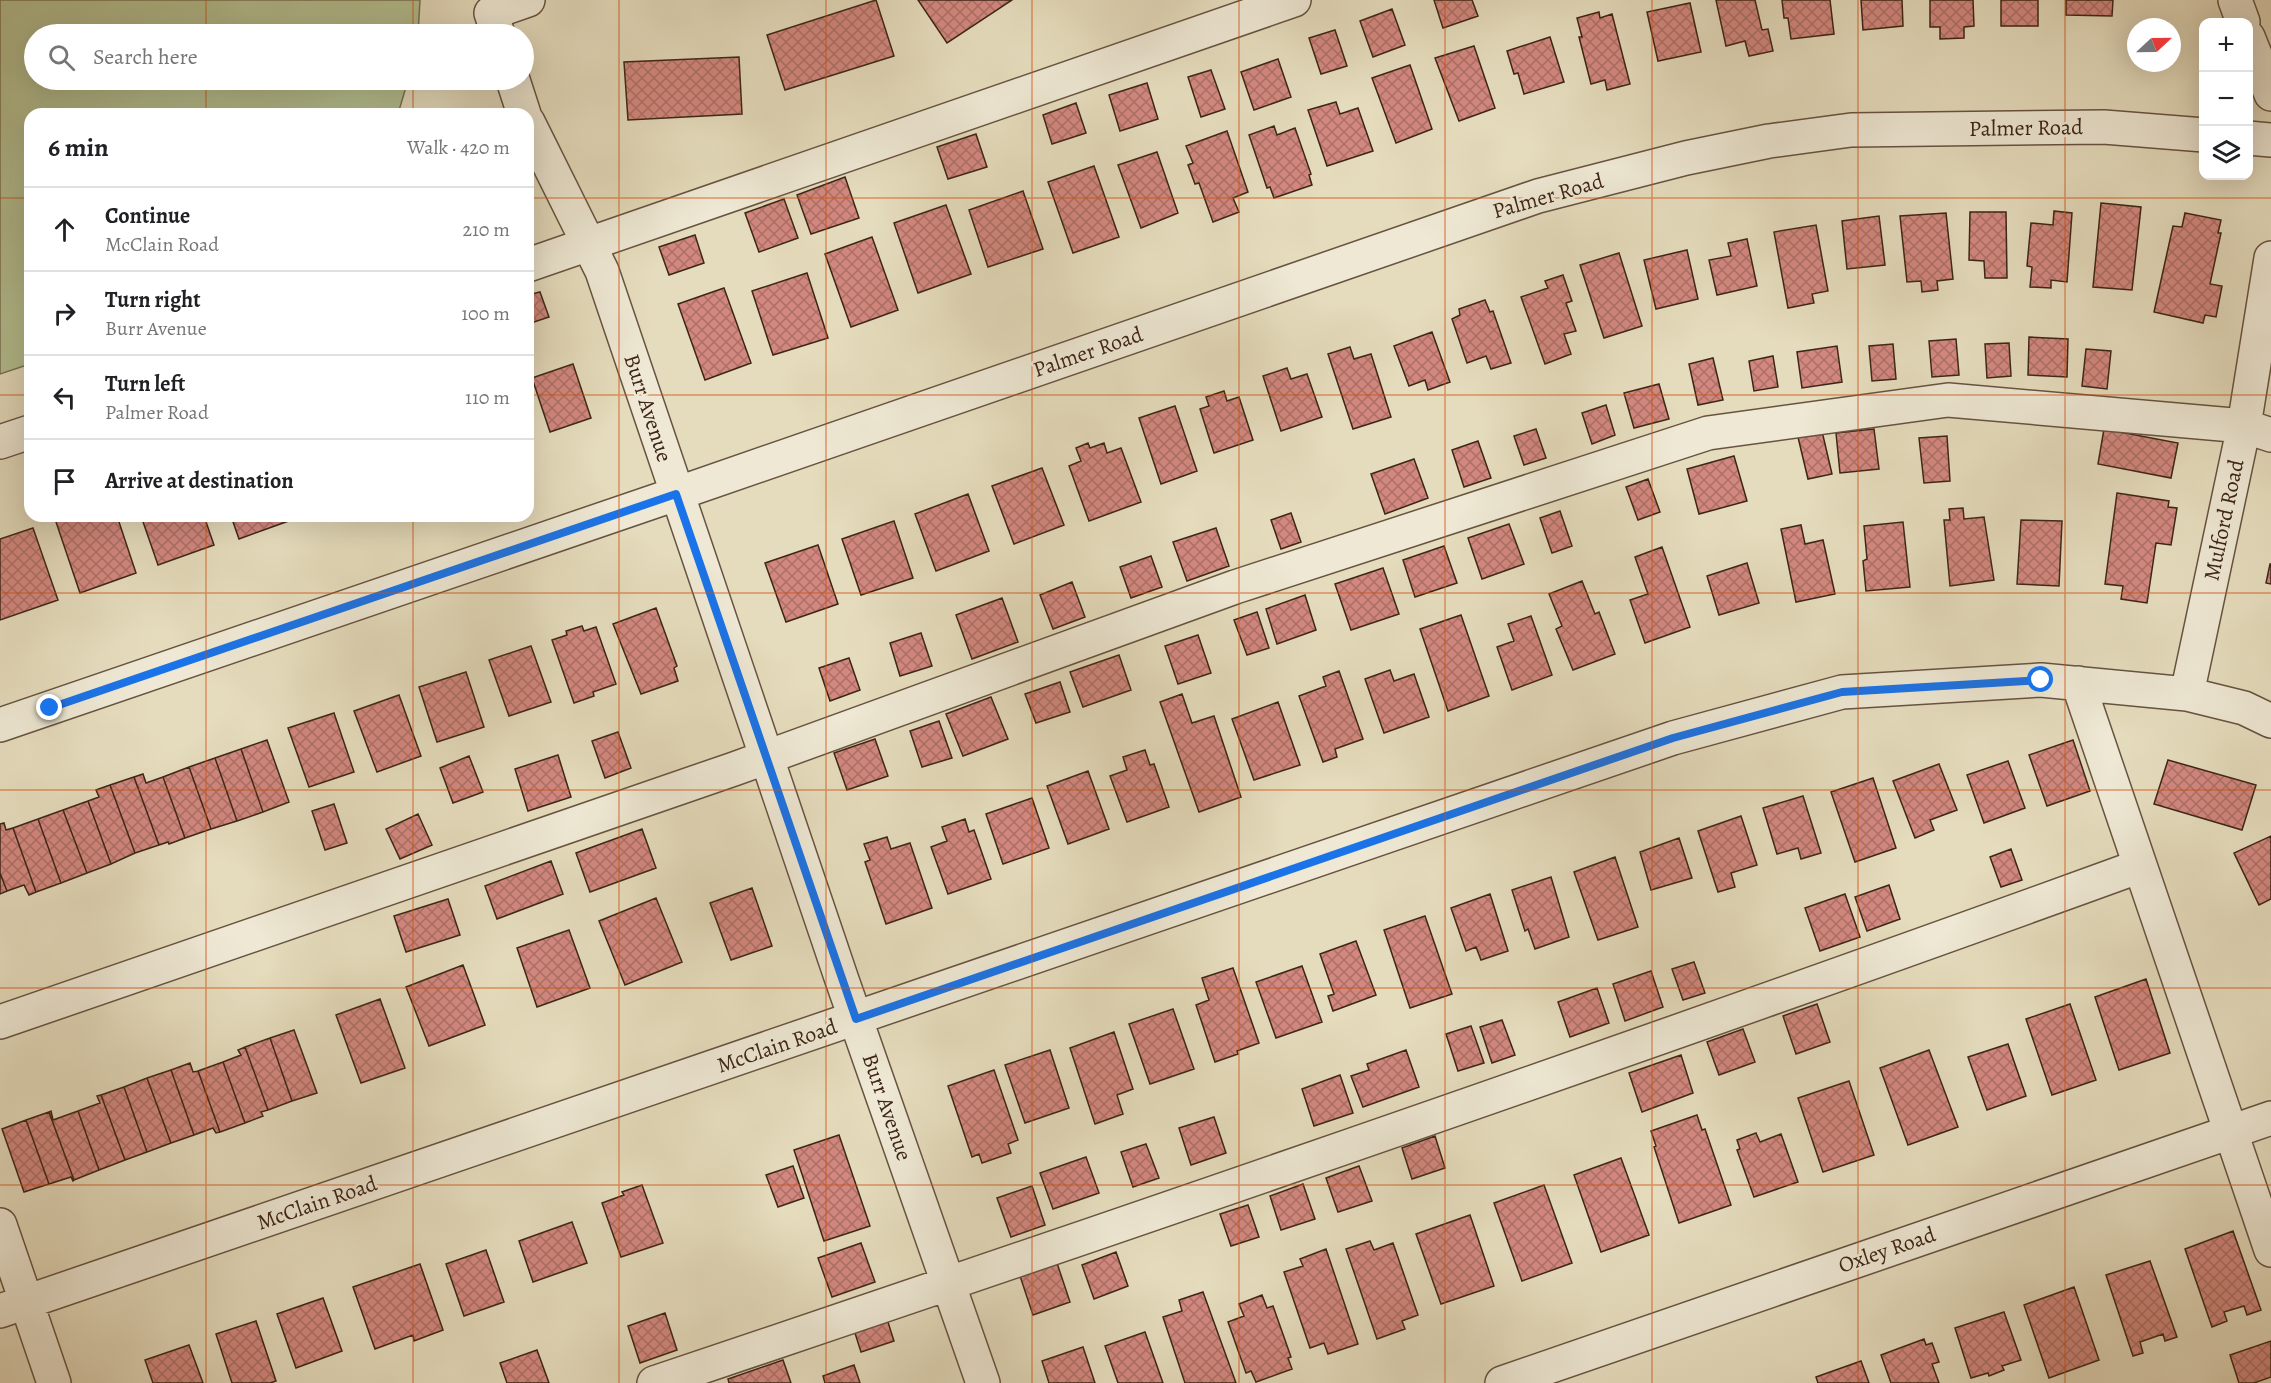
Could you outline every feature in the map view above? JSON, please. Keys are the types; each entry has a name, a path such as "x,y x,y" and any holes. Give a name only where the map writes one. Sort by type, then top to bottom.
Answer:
{"street":[{"path":"494,24 528,0"},
{"path":"534,263 1294,0"},
{"path":"2235,0 2242,18"},
{"path":"2253,50 2271,94"},
{"path":"516,90 522,108"},
{"name":"Palmer Road","path":"0,725 676,494 1538,195 1686,158 1769,141 1851,130 2104,127 2199,135"},
{"name":"Burr Avenue","path":"534,134 602,271 766,757 983,1383"},
{"path":"2253,138 2271,140"},
{"name":"Mulford Road","path":"2187,694 2257,431 2271,258"},
{"path":"0,1022 766,757 1235,587 1708,433 1948,400 2257,431"},
{"path":"0,442 24,434"},
{"name":"McClain Road","path":"13,1307 1673,738 1842,692 2041,680 2187,694"},
{"path":"2078,683 2271,1250"},
{"path":"2187,694 2244,708 2271,721"},
{"path":"654,1383 948,1284 1854,970 2140,866"},
{"name":"Oxley Road","path":"1502,1383 2271,1118"},
{"path":"0,1225 13,1307 54,1383"}],"green space":[{"path":"0,0 420,0 419,24 24,24 24,90 405,90 400,108 24,108 24,366 0,374"}],"building":[{"path":"876,0 894,56 785,90 767,35"},
{"path":"918,0 1012,0 947,43"},
{"path":"1434,0 1472,0 1478,16 1443,28"},
{"path":"1716,0 1755,0 1762,30 1768,29 1773,51 1749,56 1745,41 1726,46"},
{"path":"1782,0 1830,0 1834,34 1791,39 1788,18 1784,18"},
{"path":"1861,0 1902,0 1903,26 1863,30"},
{"path":"1930,0 1973,0 1974,26 1964,27 1964,38 1940,39 1940,27 1930,27"},
{"path":"2001,0 2038,0 2038,26 2001,26"},
{"path":"2066,0 2113,0 2112,16 2066,15"},
{"path":"1690,3 1701,52 1658,61 1647,12"},
{"path":"1392,9 1405,45 1373,57 1360,21"},
{"path":"1599,12 1600,18 1612,14 1630,84 1607,90 1605,80 1591,84 1579,37 1582,37 1577,18"},
{"path":"1335,30 1347,66 1321,74 1309,38"},
{"path":"1550,37 1564,82 1524,94 1518,73 1514,74 1507,51"},
{"path":"1474,46 1495,108 1459,121 1435,58"},
{"path":"739,57 742,114 628,120 624,62"},
{"path":"1278,59 1291,97 1254,110 1241,72"},
{"path":"1410,65 1432,129 1396,143 1372,78"},
{"path":"1211,70 1225,109 1201,117 1188,77"},
{"path":"1147,83 1158,119 1120,131 1109,95"},
{"path":"1336,102 1340,114 1358,108 1373,151 1327,166 1308,110"},
{"path":"1076,103 1086,133 1052,144 1043,115"},
{"path":"1274,126 1277,135 1295,128 1311,174 1309,175 1312,185 1274,198 1270,187 1267,188 1249,135"},
{"path":"1227,131 1248,192 1233,198 1239,212 1213,222 1199,183 1195,184 1188,165 1193,163 1186,146"},
{"path":"976,134 987,167 948,179 937,147"},
{"path":"1157,152 1178,213 1141,228 1118,165"},
{"path":"1094,166 1119,237 1073,253 1048,182"},
{"path":"845,177 859,218 811,234 797,195"},
{"path":"1023,191 1043,249 988,267 969,210"},
{"path":"784,199 798,238 759,252 745,213"},
{"path":"2101,203 2141,207 2132,290 2093,287"},
{"path":"946,205 971,274 918,293 894,223"},
{"path":"2054,211 2072,213 2067,282 2051,280 2051,288 2030,287 2032,267 2027,266 2031,223 2053,225"},
{"path":"1970,212 2006,212 2007,278 1985,278 1984,261 1969,260"},
{"path":"1946,213 1953,279 1937,281 1938,290 1922,292 1921,281 1907,282 1900,216"},
{"path":"2185,213 2221,220 2218,233 2221,233 2210,284 2222,286 2216,317 2205,315 2203,323 2154,312 2173,226 2182,227"},
{"path":"1879,216 1885,265 1847,269 1842,221"},
{"path":"1816,225 1828,291 1812,294 1814,303 1788,308 1774,232"},
{"path":"695,235 704,263 669,275 659,247"},
{"path":"872,237 898,310 851,327 825,254"},
{"path":"1747,239 1757,286 1717,295 1709,260 1731,256 1728,243"},
{"path":"1687,250 1698,299 1656,309 1644,260"},
{"path":"1619,253 1642,326 1604,338 1580,265"},
{"path":"807,273 828,338 773,355 752,291"},
{"path":"1563,275 1572,301 1566,303 1576,331 1564,334 1571,354 1545,364 1521,297 1548,288 1545,281"},
{"path":"724,288 751,363 705,380 678,304"},
{"path":"540,292 549,317 534,322 534,294"},
{"path":"1485,300 1490,312 1493,311 1511,363 1491,369 1486,356 1467,363 1452,319 1460,315 1459,309"},
{"path":"1432,332 1450,382 1428,390 1425,380 1409,386 1394,346"},
{"path":"2029,337 2068,339 2067,377 2028,375"},
{"path":"1956,339 1959,375 1932,377 1929,341"},
{"path":"2009,343 2011,376 1987,378 1985,344"},
{"path":"1893,344 1896,379 1872,381 1869,346"},
{"path":"1837,346 1842,382 1802,388 1797,352"},
{"path":"1350,347 1354,359 1371,354 1391,417 1353,429 1328,354"},
{"path":"2086,349 2111,351 2107,389 2082,386"},
{"path":"1773,356 1778,387 1754,391 1749,361"},
{"path":"1713,358 1723,400 1698,405 1689,364"},
{"path":"573,364 591,418 550,432 534,384 534,377"},
{"path":"1287,368 1291,379 1307,374 1322,417 1281,431 1263,376"},
{"path":"1659,384 1669,419 1634,428 1624,393"},
{"path":"1224,391 1227,401 1239,397 1253,440 1214,453 1200,409 1209,406 1206,397"},
{"path":"1606,405 1615,435 1592,444 1582,413"},
{"path":"1175,406 1197,471 1161,484 1139,418"},
{"path":"1821,427 1832,474 1808,479 1797,433"},
{"path":"1536,429 1546,458 1524,465 1514,436"},
{"path":"1874,429 1879,469 1840,473 1836,433"},
{"path":"2104,429 2178,443 2171,478 2098,464"},
{"path":"1947,436 1950,481 1924,483 1919,438"},
{"path":"1478,441 1491,478 1464,487 1452,450"},
{"path":"1088,443 1090,448 1104,443 1107,453 1121,448 1141,502 1089,521 1069,466 1081,461 1076,448"},
{"path":"1734,456 1747,501 1699,514 1687,469"},
{"path":"1414,459 1428,498 1385,514 1371,474"},
{"path":"1042,468 1064,525 1014,544 992,486"},
{"path":"1648,479 1660,512 1638,520 1626,487"},
{"path":"2117,493 2169,501 2168,507 2177,508 2171,545 2156,543 2147,603 2121,599 2123,586 2105,584"},
{"path":"968,494 989,551 936,571 915,514"},
{"path":"1963,508 1964,519 1984,517 1994,580 1950,586 1944,520 1950,520 1949,509"},
{"path":"1560,511 1572,546 1552,553 1540,518"},
{"path":"1291,513 1301,542 1281,549 1271,520"},
{"path":"2021,520 2062,521 2059,586 2017,584"},
{"path":"894,521 913,578 861,595 842,539"},
{"path":"56,522 119,522 136,573 80,593"},
{"path":"143,522 206,522 214,545 158,565"},
{"path":"233,522 286,522 239,539"},
{"path":"1903,522 1910,587 1866,591 1863,561 1867,559 1864,526"},
{"path":"1509,524 1524,564 1482,579 1468,538"},
{"path":"1801,525 1805,544 1823,540 1835,594 1796,602 1781,529"},
{"path":"33,528 58,600 0,620 0,539"},
{"path":"1216,528 1229,566 1187,581 1173,542"},
{"path":"818,545 838,604 786,622 765,563"},
{"path":"1444,546 1457,583 1415,597 1403,560"},
{"path":"1662,547 1690,627 1645,643 1630,600 1648,594 1635,557"},
{"path":"1151,556 1162,587 1131,598 1120,567"},
{"path":"1747,563 1759,603 1719,615 1707,576"},
{"path":"2271,564 2271,584 2266,583"},
{"path":"1383,568 1399,614 1351,630 1335,584"},
{"path":"1582,581 1595,614 1599,612 1615,654 1573,670 1556,629 1562,626 1549,594"},
{"path":"1072,582 1085,617 1053,629 1040,595"},
{"path":"1305,595 1316,630 1277,644 1266,609"},
{"path":"1002,598 1018,642 972,659 956,615"},
{"path":"656,608 677,666 674,668 678,681 641,694 613,624"},
{"path":"1257,612 1269,648 1247,655 1234,620"},
{"path":"1461,615 1489,696 1448,711 1420,629"},
{"path":"1531,616 1552,675 1512,690 1497,647 1514,641 1508,624"},
{"path":"582,626 584,631 596,627 616,684 593,692 594,696 574,703 552,640 567,635 566,631"},
{"path":"921,633 932,666 900,676 890,643"},
{"path":"1198,635 1211,673 1178,684 1165,646"},
{"path":"531,646 551,702 509,716 489,660"},
{"path":"1119,655 1131,690 1083,707 1070,672"},
{"path":"849,658 860,690 830,701 819,668"},
{"path":"1390,670 1394,681 1414,674 1429,717 1384,733 1365,679"},
{"path":"1339,671 1363,739 1335,749 1337,757 1323,762 1299,696 1326,686 1323,677"},
{"path":"466,672 484,727 437,742 419,687"},
{"path":"1060,682 1070,712 1036,723 1025,694"},
{"path":"1182,694 1192,723 1214,716 1241,797 1199,812 1160,702"},
{"path":"399,695 421,756 377,772 354,711"},
{"path":"991,697 1008,739 963,756 946,714"},
{"path":"1278,702 1300,765 1254,780 1232,719"},
{"path":"334,713 354,772 309,787 288,728"},
{"path":"939,721 952,758 922,767 910,731"},
{"path":"618,732 631,768 605,778 592,741"},
{"path":"875,739 888,776 847,790 834,753"},
{"path":"267,740 289,802 263,812 241,749"},
{"path":"2073,740 2090,791 2047,806 2029,755"},
{"path":"241,749 263,812 237,821 215,758"},
{"path":"1145,750 1150,765 1154,764 1169,807 1127,822 1110,776 1127,770 1123,757"},
{"path":"558,755 571,797 528,811 515,769"},
{"path":"469,756 483,792 453,803 440,768"},
{"path":"215,758 237,821 211,829 189,767"},
{"path":"2168,760 2256,785 2242,830 2154,804"},
{"path":"2008,761 2025,808 1984,823 1967,775"},
{"path":"1939,764 1957,810 1930,820 1934,830 1915,838 1893,781"},
{"path":"189,767 211,829 185,838 163,777"},
{"path":"1088,771 1109,829 1068,844 1047,786"},
{"path":"143,774 146,783 163,777 185,838 159,845 134,777"},
{"path":"134,777 159,845 135,853 110,785"},
{"path":"1873,778 1896,848 1855,862 1831,792"},
{"path":"110,785 135,853 111,864 88,801 99,797 96,790"},
{"path":"1803,796 1821,853 1801,859 1798,848 1777,854 1763,808"},
{"path":"1032,798 1049,848 1003,864 986,814"},
{"path":"88,801 111,864 87,873 63,810"},
{"path":"334,804 347,843 325,850 312,811"},
{"path":"63,810 87,873 61,883 38,819"},
{"path":"418,814 432,845 400,859 386,829"},
{"path":"1741,816 1757,865 1731,873 1735,887 1718,892 1698,831"},
{"path":"38,819 61,883 36,892 13,828"},
{"path":"965,819 969,832 974,830 991,879 948,894 931,847 947,841 942,827"},
{"path":"4,823 6,830 13,828 36,892 29,895 24,885 7,891 0,873 0,824"},
{"path":"642,829 656,868 590,892 576,853"},
{"path":"2271,836 2271,899 2259,905 2234,853"},
{"path":"887,837 891,849 910,843 932,908 886,924 865,862 870,860 864,844"},
{"path":"1679,838 1692,878 1651,890 1640,852"},
{"path":"2011,849 2022,880 2001,887 1990,857"},
{"path":"1615,857 1638,927 1598,940 1574,872"},
{"path":"551,861 563,894 497,919 485,886"},
{"path":"0,873 7,891 0,894"},
{"path":"1551,877 1569,937 1535,949 1528,929 1525,931 1512,890"},
{"path":"1889,885 1900,919 1867,931 1855,897"},
{"path":"752,888 772,946 731,960 710,903"},
{"path":"1490,894 1508,951 1481,960 1476,947 1466,951 1451,908"},
{"path":"1845,894 1860,937 1820,951 1805,908"},
{"path":"656,898 682,962 625,985 599,921"},
{"path":"448,899 460,935 406,952 394,916"},
{"path":"1425,916 1452,994 1410,1008 1384,930"},
{"path":"569,930 590,988 537,1007 517,948"},
{"path":"1356,941 1376,995 1333,1011 1328,996 1334,994 1320,954"},
{"path":"1694,962 1705,993 1683,1000 1672,969"},
{"path":"463,965 485,1025 429,1046 406,987"},
{"path":"1302,966 1322,1022 1276,1038 1256,982"},
{"path":"1233,968 1259,1043 1215,1062 1196,1005 1209,1000 1202,978"},
{"path":"1651,971 1663,1007 1625,1021 1613,984"},
{"path":"2146,979 2170,1053 2119,1070 2095,997"},
{"path":"1597,988 1609,1023 1570,1037 1558,1002"},
{"path":"380,999 405,1068 361,1083 336,1015"},
{"path":"1817,1004 1830,1042 1796,1054 1783,1016"},
{"path":"2070,1004 2096,1080 2052,1095 2026,1019"},
{"path":"1173,1009 1194,1069 1150,1084 1129,1024"},
{"path":"1502,1020 1515,1055 1492,1063 1480,1027"},
{"path":"1471,1026 1484,1063 1458,1071 1446,1034"},
{"path":"1743,1029 1755,1062 1719,1075 1707,1042"},
{"path":"294,1030 317,1093 292,1101 270,1038"},
{"path":"1114,1032 1133,1089 1117,1095 1123,1114 1095,1124 1070,1048"},
{"path":"270,1038 292,1101 268,1110 245,1047"},
{"path":"2008,1044 2026,1096 1987,1110 1968,1057"},
{"path":"245,1047 268,1110 261,1112 263,1116 245,1123 223,1062 241,1055 238,1050"},
{"path":"1050,1050 1069,1108 1025,1123 1005,1065"},
{"path":"1406,1050 1419,1087 1363,1107 1351,1076 1369,1070 1367,1064"},
{"path":"1929,1050 1958,1127 1908,1145 1880,1068"},
{"path":"1681,1055 1693,1093 1642,1112 1629,1073"},
{"path":"223,1062 245,1123 220,1132 198,1071"},
{"path":"190,1063 193,1072 198,1071 220,1132 216,1133 213,1128 194,1135 171,1070"},
{"path":"171,1070 194,1135 171,1143 147,1078"},
{"path":"994,1070 1018,1140 1008,1144 1011,1153 982,1163 979,1154 972,1157 948,1086"},
{"path":"1340,1075 1353,1113 1314,1126 1302,1089"},
{"path":"147,1078 171,1143 147,1152 124,1087"},
{"path":"1849,1081 1874,1155 1823,1172 1798,1098"},
{"path":"124,1087 147,1152 125,1160 101,1095"},
{"path":"101,1095 125,1160 99,1170 78,1111 100,1103 97,1096"},
{"path":"51,1111 53,1120 78,1111 99,1170 74,1180 49,1112"},
{"path":"49,1112 73,1181 71,1177 49,1184 26,1120"},
{"path":"1697,1115 1702,1130 1705,1129 1731,1205 1679,1223 1651,1131"},
{"path":"1214,1117 1226,1153 1191,1165 1179,1128"},
{"path":"26,1120 49,1184 24,1192 2,1129"},
{"path":"1756,1133 1760,1142 1781,1134 1798,1182 1754,1197 1737,1150 1740,1149 1737,1140"},
{"path":"839,1135 870,1226 824,1241 794,1150"},
{"path":"1435,1136 1445,1168 1412,1179 1402,1148"},
{"path":"1146,1144 1159,1178 1133,1187 1121,1152"},
{"path":"1086,1157 1099,1193 1053,1209 1040,1173"},
{"path":"1621,1158 1649,1235 1601,1252 1574,1175"},
{"path":"793,1166 804,1198 778,1207 766,1175"},
{"path":"1359,1166 1372,1201 1338,1212 1326,1178"},
{"path":"1303,1184 1315,1219 1281,1230 1270,1196"},
{"path":"642,1185 663,1243 621,1257 602,1203 624,1195 622,1192"},
{"path":"1544,1185 1572,1263 1522,1281 1494,1203"},
{"path":"1032,1186 1045,1225 1011,1237 997,1198"},
{"path":"1248,1205 1259,1237 1231,1246 1220,1214"},
{"path":"1470,1215 1494,1286 1441,1304 1416,1234"},
{"path":"572,1222 587,1263 533,1282 519,1241"},
{"path":"2233,1231 2261,1310 2247,1315 2244,1306 2224,1312 2227,1321 2212,1327 2185,1249"},
{"path":"1370,1241 1374,1250 1393,1243 1418,1315 1402,1321 1405,1329 1377,1339 1346,1249"},
{"path":"861,1243 875,1282 832,1297 818,1258"},
{"path":"1326,1249 1358,1344 1328,1354 1324,1343 1310,1348 1284,1272 1303,1266 1300,1259"},
{"path":"486,1250 504,1302 464,1316 446,1264"},
{"path":"1116,1252 1128,1286 1094,1299 1082,1265"},
{"path":"1056,1260 1070,1302 1033,1315 1019,1273"},
{"path":"2150,1261 2177,1337 2165,1341 2163,1334 2140,1342 2143,1353 2133,1356 2106,1275"},
{"path":"420,1264 443,1330 414,1341 413,1335 375,1349 353,1287"},
{"path":"2074,1287 2099,1360 2049,1378 2024,1305"},
{"path":"1203,1292 1236,1383 1185,1383 1163,1317 1182,1311 1179,1300"},
{"path":"1262,1295 1267,1308 1273,1306 1291,1357 1288,1358 1292,1369 1256,1382 1251,1371 1246,1373 1228,1322 1244,1316 1239,1304"},
{"path":"323,1298 342,1351 296,1368 277,1314"},
{"path":"2004,1312 2021,1360 2002,1366 2004,1370 1989,1376 1988,1373 1971,1378 1955,1328"},
{"path":"665,1313 677,1350 640,1363 628,1326"},
{"path":"887,1319 894,1341 861,1352 854,1330"},
{"path":"256,1321 276,1381 232,1383 216,1334"},
{"path":"1145,1332 1163,1383 1118,1383 1105,1346"},
{"path":"1924,1339 1926,1345 1932,1343 1939,1362 1932,1364 1939,1383 1891,1383 1881,1355"},
{"path":"2271,1341 2271,1377 2254,1383 2239,1383 2230,1355"},
{"path":"189,1345 203,1383 153,1383 145,1360"},
{"path":"1083,1347 1095,1383 1049,1383 1042,1361"},
{"path":"537,1350 549,1383 507,1383 500,1363"},
{"path":"783,1360 791,1383 729,1383 728,1379"},
{"path":"1861,1361 1869,1383 1818,1383 1816,1377"},
{"path":"854,1365 860,1383 825,1383 823,1376"}],"route":[{"path":"50,708 676,494 856,1019 1673,738 1842,692 2041,680"}]}
